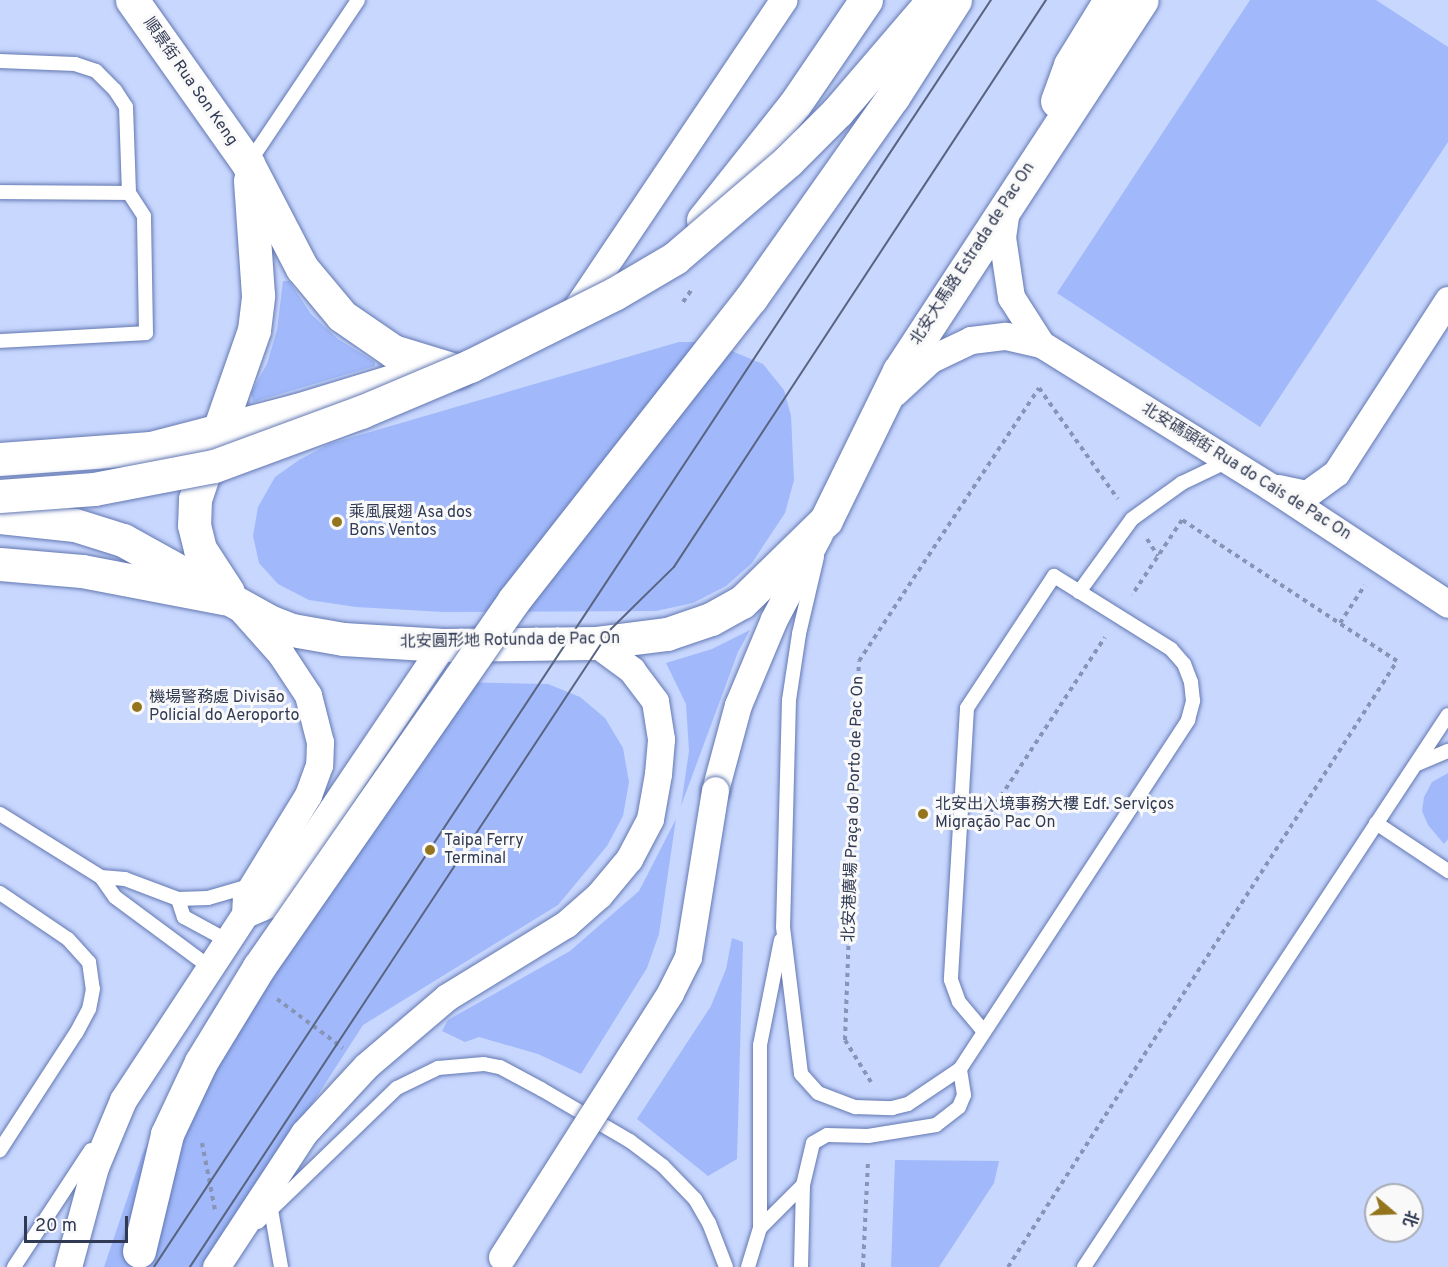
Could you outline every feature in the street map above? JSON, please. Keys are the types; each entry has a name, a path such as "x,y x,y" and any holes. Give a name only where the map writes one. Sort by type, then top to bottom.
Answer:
{"main road":[{"name":"順景街 Rua Son Keng","path":"132,0 248,164 302,268 342,316 393,351 458,371"},
{"path":"0,459 151,448 395,380 458,371 515,350 599,308 636,283 711,213 788,112 866,0"},
{"path":"0,495 93,489 214,466 360,412 470,366 614,294 675,258 802,148 933,0"},
{"path":"138,1259 167,1134 201,1062 259,967 514,600 791,243 893,97 955,0"},
{"path":"1050,135 1059,89 1070,65 1110,0"},
{"name":"北安大馬路 Estrada de Pac On","path":"826,520 878,408 1050,135 1142,0"},
{"path":"219,430 254,330 258,295 248,164"},
{"name":"北安圓形地 Rotunda de Pac On","path":"219,430 195,499 194,525 200,549 235,600 292,630 343,639 442,645 595,643 667,634 711,619 742,602 826,520"},
{"path":"0,518 75,525 123,540 235,600"},
{"path":"0,564 82,571 235,600"}],"street":[{"path":"565,324 783,0"},
{"name":"北安碼頭街 Rua do Cais de Pac On","path":"1008,201 1002,237 1004,268 1011,297 1041,344"},
{"path":"1269,486 1307,495 1336,473 1448,300"},
{"name":"北安碼頭街 Rua do Cais de Pac On","path":"878,408 911,376 951,347 988,336 1041,344 1269,486 1448,604"},
{"path":"495,1264 670,993 688,957 715,790 738,705 774,619 826,520"},
{"path":"68,1267 95,1167 123,1100 245,914 246,897 308,795 319,765 320,742 308,695 281,654 235,600"},
{"path":"220,1261 269,1200 304,1133 366,1065 447,997 566,924 599,895 629,859 650,819 661,739 655,701 632,670 595,643"},
{"path":"245,914 268,904 442,645"}],"lane":[{"path":"248,164 358,0"},
{"path":"0,62 75,64 96,71 115,90 126,107 129,193 144,216 146,333 0,341"},
{"path":"0,192 129,193"},
{"path":"1079,592 1132,519 1182,483 1228,461"},
{"path":"826,520 799,634 789,700 783,927 801,1074 818,1092 831,1099 870,1109 908,1104 960,1069 1188,720 1193,701 1184,664 1171,649 1054,576 967,708 951,980 959,1002 983,1031"},
{"path":"1084,1267 1448,715"},
{"path":"1411,771 1434,754 1448,751"},
{"path":"0,814 101,877 115,897 211,968"},
{"path":"1376,823 1448,871"},
{"path":"101,877 125,879 178,899 208,898 253,884"},
{"path":"0,893 68,939 89,962 93,989 89,1009 76,1034 0,1150"},
{"path":"178,899 184,917 228,941"},
{"path":"748,1267 760,1228 760,1045 783,927"},
{"path":"281,1267 269,1200 397,1088 438,1068 484,1064 500,1067 542,1089 630,1141 663,1166 695,1199 709,1223 726,1267"},
{"path":"802,1266 803,1185 813,1143 826,1135 868,1136 913,1131 950,1119 964,1095 960,1069"},
{"path":"14,1267 123,1100"},
{"path":"760,1228 803,1185"}],"path":[{"name":"北安港廣場 Praça do Porto de Pac On","path":"870,1109 871,1079 845,1040 860,661 1039,388 1158,556"},
{"path":"980,829 1182,520 1396,661 1008,1267"},
{"path":"1340,623 1382,559"},
{"path":"274,997 366,1065"},
{"path":"863,1267 868,1136"}],"shaded area":[{"path":"1250,0 1376,0 1448,47 1448,142 1260,427 1057,293"},
{"path":"283,281 289,281 311,314 338,339 375,362 375,366 253,402 251,393 267,364 277,330"},
{"path":"679,342 710,342 763,364 784,390 791,416 794,480 785,513 752,563 726,586 693,603 656,611 443,612 356,607 309,600 278,584 259,563 253,536 258,507 275,477 299,460 329,444"},
{"path":"750,630 738,652 681,806 689,751 686,704 666,663 712,649"},
{"path":"456,682 548,684 580,697 605,718 623,748 629,782 623,816 607,846 558,905 363,1025 207,1267 104,1267 142,1155 215,1006"},
{"path":"1448,773 1448,839 1444,844 1428,825 1422,811 1424,797 1432,782"},
{"path":"676,819 659,934 647,968 581,1074 538,1054 479,1037 465,1042 442,1031 448,1020 570,951 639,891"},
{"path":"732,938 743,942 737,1159 708,1176 637,1119 711,1006 726,969"},
{"path":"895,1160 999,1161 994,1183 939,1267 891,1267"}],"tram line":[{"path":"154,1267 991,0"},
{"path":"190,1267 611,629 674,567 1046,0"}],"place":[{"name":"乘風展翅 Asa dos Bons Ventos","path":"337,522"},
{"name":"機場警務處 Divisão Policial do Aeroporto","path":"137,707"},
{"name":"北安出入境事務大樓 Edf. Serviços Migração Pac On","path":"923,814"},
{"name":"Taipa Ferry Terminal","path":"430,850"}]}
